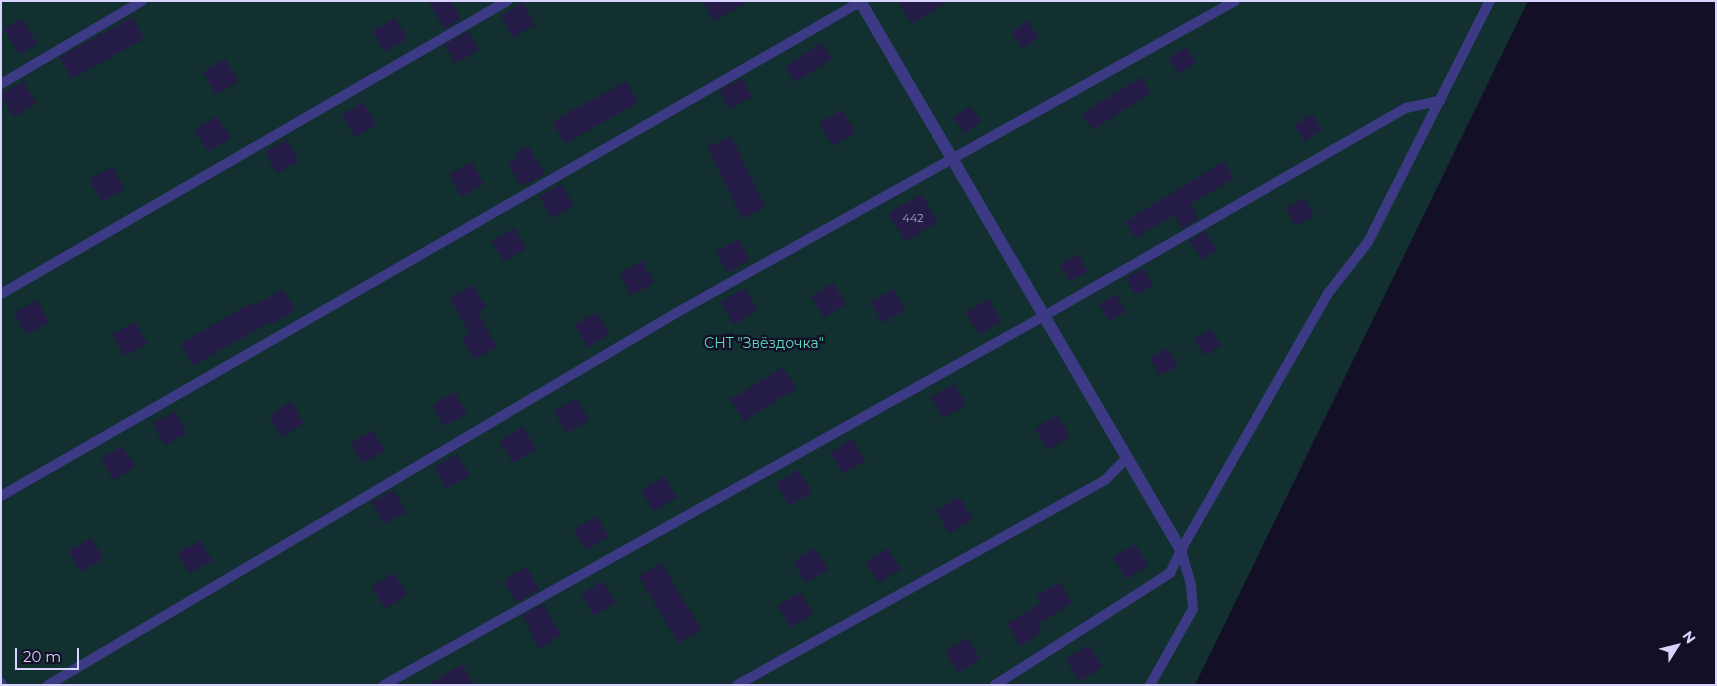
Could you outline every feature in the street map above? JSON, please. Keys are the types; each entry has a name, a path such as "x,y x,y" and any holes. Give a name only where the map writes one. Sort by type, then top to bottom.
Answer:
{"street":[{"path":"861,2 1181,550"}],"lane":[{"path":"1,84 142,1"},
{"path":"1,294 507,1"},
{"path":"48,685 676,313 1235,1"},
{"path":"995,685 1170,573 1181,550 1329,292 1368,242 1490,1"},
{"path":"1,496 861,2"},
{"path":"384,685 484,625 1044,316 1406,108 1440,101"},
{"path":"737,685 1105,480 1127,458"},
{"path":"1150,685 1193,609 1191,585 1181,550"}],"green space":[{"name":"СНТ \"Звёздочка\"","path":"1,1 1528,1 1195,685 1,685"}],"building":[{"path":"428,1 451,1 461,19 444,29"},
{"path":"703,1 749,1 714,21"},
{"path":"898,1 949,1 912,24"},
{"path":"523,3 535,25 512,37 500,16"},
{"path":"132,17 144,39 72,79 59,57"},
{"path":"22,18 37,44 19,54 4,28"},
{"path":"395,18 407,39 384,52 372,31"},
{"path":"1028,21 1039,38 1022,49 1011,32"},
{"path":"468,31 479,50 456,64 445,44"},
{"path":"822,43 832,59 795,82 785,66"},
{"path":"1186,47 1196,63 1178,74 1168,58"},
{"path":"225,59 238,81 216,95 203,72"},
{"path":"1141,77 1151,93 1093,130 1082,114"},
{"path":"742,78 752,96 729,109 719,91"},
{"path":"23,81 36,103 14,117 1,94"},
{"path":"626,81 638,103 565,144 553,122"},
{"path":"363,102 376,124 355,137 342,115"},
{"path":"970,106 981,122 965,133 954,117"},
{"path":"842,110 855,132 833,146 820,123"},
{"path":"1312,114 1322,130 1304,141 1294,125"},
{"path":"217,116 230,138 208,152 195,129"},
{"path":"731,136 766,207 742,218 708,147"},
{"path":"287,139 299,161 276,173 264,152"},
{"path":"528,146 545,175 521,186 508,164 518,159 515,153"},
{"path":"1224,161 1234,178 1191,204 1198,219 1182,229 1174,215 1136,238 1125,222"},
{"path":"472,162 484,184 461,196 449,175"},
{"path":"112,167 124,189 101,201 89,180"},
{"path":"562,184 574,206 551,218 539,197"},
{"path":"921,194 938,222 905,242 888,214"},
{"path":"1304,198 1314,215 1296,226 1286,208"},
{"path":"514,228 526,249 503,262 491,241"},
{"path":"1205,231 1217,250 1201,259 1190,241"},
{"path":"738,239 750,260 727,273 715,252"},
{"path":"1078,254 1088,271 1070,282 1060,265"},
{"path":"642,261 654,283 631,295 619,274"},
{"path":"1143,268 1153,285 1136,295 1126,278"},
{"path":"833,283 846,304 824,318 811,297"},
{"path":"473,285 485,307 478,312 497,347 474,360 462,338 470,334 450,298"},
{"path":"744,288 757,310 734,324 721,302"},
{"path":"283,289 295,311 272,324 271,321 193,366 180,344 251,303 253,306"},
{"path":"893,289 905,310 882,323 870,302"},
{"path":"1116,294 1126,311 1109,321 1099,304"},
{"path":"988,299 1001,321 979,335 966,312"},
{"path":"37,300 49,322 26,334 14,313"},
{"path":"596,312 609,334 588,347 575,325"},
{"path":"135,322 147,344 124,356 112,335"},
{"path":"1211,329 1221,345 1204,356 1194,340"},
{"path":"1168,348 1178,365 1160,376 1150,358"},
{"path":"783,367 796,388 744,421 730,400"},
{"path":"954,384 966,405 943,418 931,398"},
{"path":"455,392 467,414 444,426 432,405"},
{"path":"576,398 589,419 567,433 554,412"},
{"path":"291,402 304,423 282,437 269,416"},
{"path":"175,411 187,433 164,445 152,424"},
{"path":"1057,415 1070,436 1048,450 1035,429"},
{"path":"523,427 536,449 513,463 500,441"},
{"path":"373,430 385,451 362,464 350,443"},
{"path":"852,439 865,460 843,474 830,453"},
{"path":"122,446 135,467 114,480 101,459"},
{"path":"457,454 469,476 446,488 434,467"},
{"path":"798,470 812,492 790,506 776,484"},
{"path":"664,476 677,497 654,512 641,490"},
{"path":"394,490 406,512 383,524 371,503"},
{"path":"959,497 972,519 949,533 936,511"},
{"path":"597,516 609,537 586,550 574,530"},
{"path":"91,538 103,559 80,572 68,551"},
{"path":"200,540 212,561 189,574 177,553"},
{"path":"1135,544 1148,565 1126,579 1113,558"},
{"path":"815,548 828,569 806,583 793,562"},
{"path":"887,548 901,569 879,583 865,563"},
{"path":"661,563 701,630 679,643 639,576"},
{"path":"526,567 539,589 517,603 504,580"},
{"path":"394,573 407,595 385,609 372,586"},
{"path":"603,581 616,602 594,616 581,595"},
{"path":"1059,582 1072,603 1038,624 1042,632 1020,646 1007,624 1041,603 1036,596"},
{"path":"800,592 813,614 791,628 778,605"},
{"path":"543,604 561,635 539,649 523,615"},
{"path":"967,638 980,659 958,673 945,652"},
{"path":"1089,645 1102,667 1079,681 1066,659"},
{"path":"462,664 474,685 428,685"}]}
